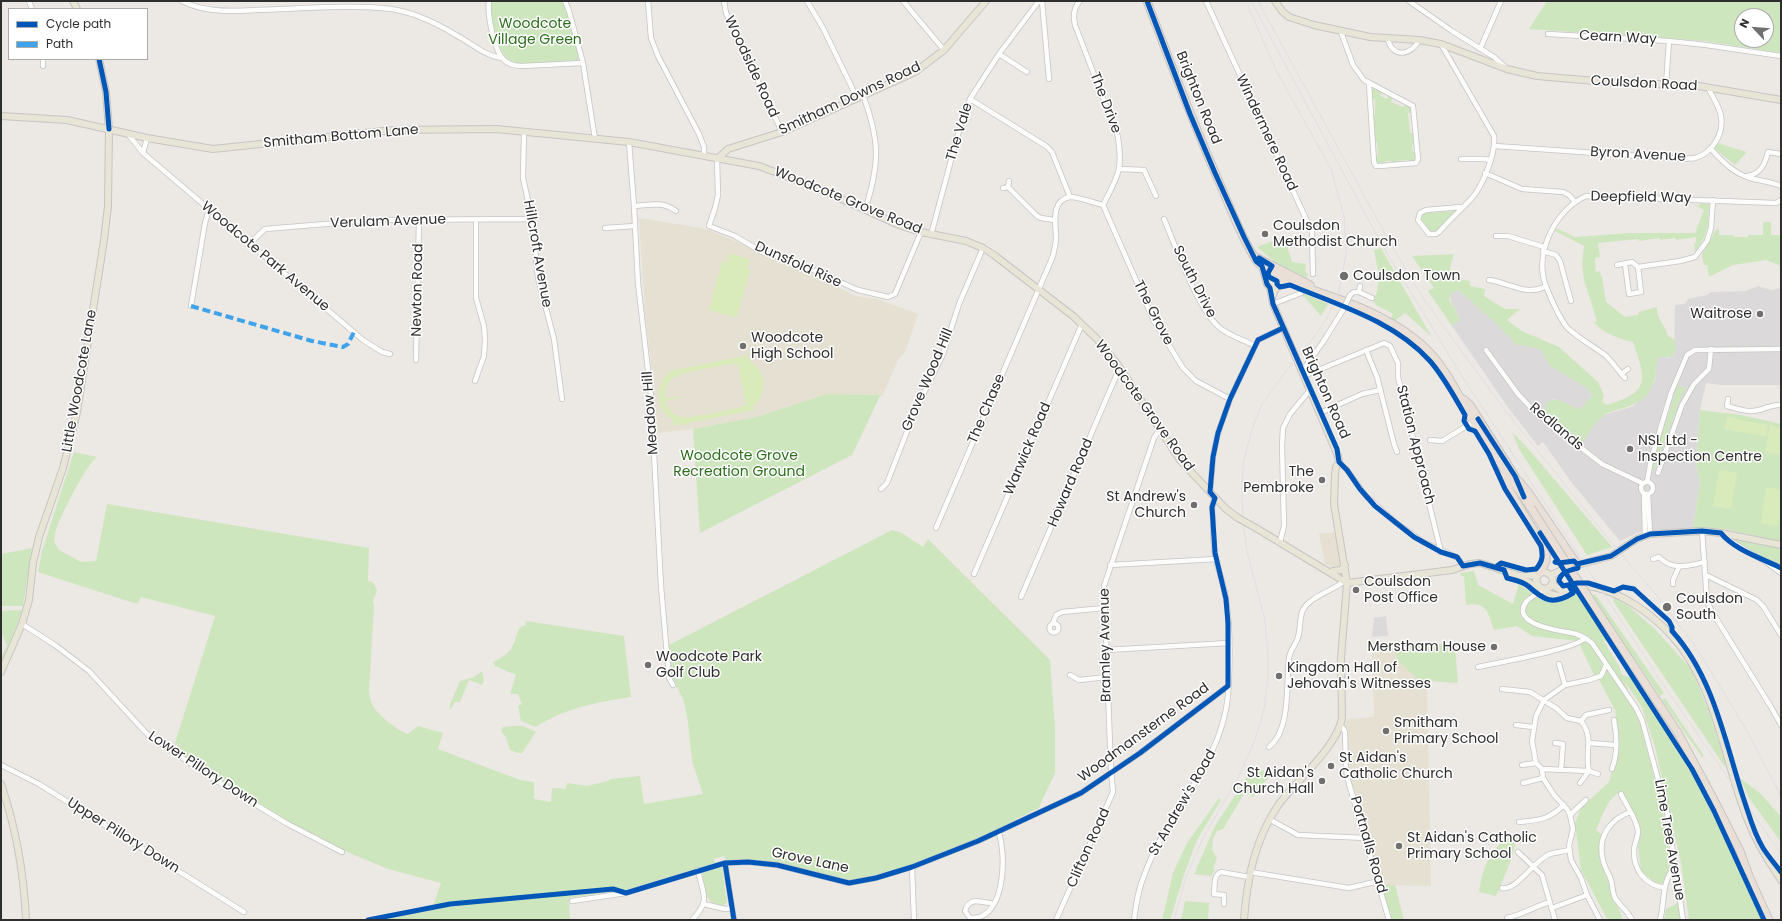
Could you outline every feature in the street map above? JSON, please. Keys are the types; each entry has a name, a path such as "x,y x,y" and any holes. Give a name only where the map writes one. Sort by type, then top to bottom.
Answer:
{"highway":[{"name":"Brighton Road","path":"1147,1 1190,114 1237,223 1256,261 1262,266"},
{"path":"1254,256 1259,258 1290,281 1328,295"},
{"path":"1262,266 1383,319 1406,332 1422,344 1440,365 1461,398 1465,408 1476,420 1528,492 1577,564"},
{"path":"1476,420 1504,471 1524,497 1678,733 1740,851 1749,876 1768,917 1775,920"},
{"path":"1504,471 1503,479 1546,551 1546,561 1539,582"},
{"path":"1515,476 1524,497"}],"main road":[{"name":"Smitham Downs Road","path":"717,159 728,149 782,132 915,72 944,50 986,1"},
{"name":"Coulsdon Road","path":"1276,1 1282,11 1289,17 1341,32 1388,39 1419,40 1441,44 1507,69 1532,76 1554,79 1708,87 1781,100"},
{"name":"Little Woodcote Lane","path":"1,672 22,624 29,600 33,563 39,537 63,468 77,412 108,206 109,129 106,92 98,60"},
{"name":"Smitham Bottom Lane","path":"1,116 67,120 147,138 213,149 393,130 496,129 629,142 717,159"},
{"name":"Woodcote Grove Road","path":"717,159 759,166 787,176 865,210 921,232 966,241 983,248 1082,324 1101,344 1121,370 1180,460 1214,498 1238,518 1323,568 1344,584"},
{"name":"Brighton Road","path":"1262,266 1267,284 1270,288 1272,301 1336,449 1339,462"},
{"name":"Brighton Road","path":"1270,288 1276,272"},
{"path":"1272,301 1277,286 1290,281"},
{"path":"1244,920 1249,875 1255,852 1270,819 1292,787 1326,748 1340,726 1342,718 1341,658 1345,565 1334,504 1336,466 1339,462"},
{"path":"1550,575 1577,564 1611,556 1647,535 1702,531 1721,533 1781,545"},
{"path":"1344,584 1452,570 1476,563 1487,564 1539,582 1548,588 1552,584"},
{"path":"1333,571 1341,570 1345,565"},
{"name":"Woodcote Grove Road","path":"1323,568 1333,571 1344,584"},
{"path":"1539,582 1545,572 1550,575 1552,584 1558,590 1569,590 1587,586 1611,593 1629,602 1654,620 1676,641 1692,665 1709,698 1745,815 1759,848 1781,880"},
{"path":"1520,576 1539,582 1546,593 1558,596 1566,594 1569,590"},
{"path":"1,784 15,830 26,920"}],"street":[{"path":"182,1 193,6 216,10 352,7 400,11 417,16 440,26 486,53 502,58 509,64 522,66 583,63"},
{"path":"489,1 493,36 502,58"},
{"path":"565,1 569,10 583,63 596,139"},
{"path":"648,1 651,38 653,44 699,134 704,147 704,156"},
{"name":"Woodside Road","path":"724,1 726,13 782,132"},
{"path":"806,1 823,28 856,98"},
{"path":"903,1 944,50"},
{"path":"1040,1 1049,79"},
{"name":"The Vale","path":"930,234 958,134 970,99 999,54 1040,1"},
{"name":"The Drive","path":"1080,1 1076,4 1073,15 1075,25 1118,137 1121,156 1120,169 1103,205"},
{"name":"Windermere Road","path":"1206,1 1312,232 1312,270"},
{"path":"1409,1 1494,57 1507,69"},
{"path":"1480,49 1501,1"},
{"path":"1341,32 1353,65 1364,80 1412,106 1418,159 1416,163 1376,166 1374,162 1369,84"},
{"name":"Cearn Way","path":"1548,34 1669,41 1666,84"},
{"path":"1388,39 1391,47 1405,53 1413,49 1419,40"},
{"path":"1669,41 1781,56"},
{"path":"1441,44 1494,136 1495,146 1480,186 1472,198 1436,234 1432,235 1426,232 1418,220 1420,213 1426,210 1462,207"},
{"path":"999,54 1027,72"},
{"path":"42,60 43,66"},
{"path":"1708,87 1721,115 1722,126 1718,139 1710,149 1735,172 1781,186"},
{"path":"864,95 875,132 876,153 876,171 865,210"},
{"path":"970,99 1046,146 1052,152 1070,197"},
{"name":"Hillcroft Avenue","path":"524,131 522,172 532,219 538,278 554,339 562,399"},
{"name":"Woodcote Park Avenue","path":"128,133 143,153 362,339 373,347 390,354"},
{"path":"143,153 147,138"},
{"name":"Meadow Hill","path":"629,142 638,283 651,396 661,586 669,678 673,684"},
{"name":"Byron Avenue","path":"1495,146 1682,159 1695,158 1710,149"},
{"path":"1746,176 1752,175 1762,169 1768,152 1781,154"},
{"path":"1464,156 1490,160"},
{"name":"Dunsfold Rise","path":"717,159 718,195 716,208 709,226 749,243 762,252 797,264 846,286 868,293 891,296 895,294 921,232"},
{"path":"1120,169 1144,170 1156,196"},
{"path":"1485,173 1522,189 1563,192 1569,195 1575,202"},
{"path":"1009,181 1006,187 1041,218 1054,220 1057,207 1063,200 1070,197 1103,205"},
{"name":"Deepfield Way","path":"1628,369 1623,376 1606,356 1569,330 1564,324 1544,287 1542,270 1544,249 1549,236 1559,219 1575,202 1586,196 1776,202 1781,200"},
{"path":"1638,267 1680,261 1695,257 1707,241 1712,228 1713,200"},
{"path":"634,206 661,204 670,206 676,210"},
{"name":"The Grove","path":"1103,205 1154,321 1179,361 1196,381 1230,399"},
{"path":"191,306 205,223 209,209"},
{"name":"Verulam Avenue","path":"250,243 265,229 374,220 532,219"},
{"name":"South Drive","path":"1164,219 1210,318 1221,329 1255,346"},
{"name":"Newton Road","path":"416,360 420,220"},
{"path":"475,381 484,356 485,340 484,326 476,298 476,220"},
{"name":"The Chase","path":"936,528 1053,256 1056,236 1054,220"},
{"path":"605,228 635,226"},
{"path":"1496,236 1508,236 1556,255 1560,261 1571,301"},
{"name":"Grove Wood Hill","path":"881,489 887,483 915,411 943,354 965,288 983,248"},
{"path":"1617,265 1632,262 1638,267 1641,292 1629,294 1625,264"},
{"path":"1489,280 1498,281 1510,287 1537,290 1544,287"},
{"path":"1359,292 1360,286"},
{"path":"1303,374 1343,310 1350,295 1354,292 1359,292 1372,298"},
{"path":"1272,301 1300,293"},
{"name":"Warwick Road","path":"974,574 1082,324"},
{"path":"1210,492 1215,446 1230,399 1259,339 1284,328"},
{"name":"Station Approach","path":"1366,350 1384,343 1390,346 1398,363 1398,377 1441,552"},
{"path":"1647,535 1646,494 1640,489 1645,482 1670,393 1683,362 1690,352 1695,350 1711,349 1781,349"},
{"path":"1658,473 1682,405 1694,384 1709,369 1711,349"},
{"path":"1303,374 1366,350 1380,390 1397,452"},
{"name":"Redlands","path":"1486,350 1518,394 1534,411 1602,464 1645,482"},
{"name":"Howard Road","path":"1021,597 1117,374 1121,370"},
{"path":"1280,542 1284,526 1283,430 1290,414 1310,390"},
{"path":"1320,413 1362,394 1380,390"},
{"path":"1728,399 1727,406 1746,411 1781,405"},
{"path":"1430,440 1442,441 1476,420"},
{"name":"Bramley Avenue","path":"1111,774 1104,586 1154,438 1159,430"},
{"name":"Brighton Road","path":"1339,462 1375,506 1410,534 1441,552 1458,558 1463,566"},
{"path":"1645,482 1651,483 1653,489 1651,492 1646,494"},
{"name":"Woodmansterne Road","path":"1030,816 1081,793 1111,774 1228,686 1229,643 1226,599 1216,559 1212,507 1214,498"},
{"path":"1702,531 1707,601 1713,616 1754,679 1781,725"},
{"path":"1721,533 1727,539 1766,562 1781,573"},
{"path":"1653,559 1659,557 1665,563 1679,567 1705,562"},
{"path":"1110,565 1216,559"},
{"path":"1766,562 1781,568"},
{"path":"1673,584 1673,580 1679,567"},
{"path":"1706,574 1757,600 1763,606 1781,635"},
{"path":"1478,667 1580,643 1585,638 1575,634 1545,628 1526,618 1524,608 1526,603 1532,597 1539,582"},
{"path":"1532,597 1539,582"},
{"path":"1269,747 1277,738 1284,716 1287,697 1289,657 1299,635 1303,609 1320,595 1344,584"},
{"path":"1052,623 1056,615 1062,612 1104,608"},
{"name":"Lower Pillory Down","path":"22,624 55,645 89,671 148,735 217,781 286,823 342,852"},
{"name":"Lime Tree Avenue","path":"1585,638 1594,645 1640,714 1667,812 1683,920"},
{"path":"1106,650 1229,643"},
{"path":"1559,664 1565,685"},
{"path":"1600,920 1571,860 1569,850 1570,835 1573,828 1570,815 1543,778 1542,769 1536,763 1532,748 1533,727 1539,709 1544,700 1565,685 1598,678 1601,676 1606,665"},
{"path":"1070,675 1079,680 1107,677"},
{"name":"St Andrew's Road","path":"1134,920 1141,884 1152,857 1208,762 1217,743 1224,719 1228,686"},
{"path":"1502,688 1530,692 1544,700 1567,718 1581,721 1587,730 1589,743 1587,766 1589,771"},
{"path":"1581,721 1586,715 1609,710"},
{"path":"1612,769 1615,759 1616,745 1614,720"},
{"path":"1516,725 1533,727"},
{"name":"Portnalls Road","path":"1340,726 1345,732 1346,769 1348,780 1379,881 1389,920"},
{"path":"1555,743 1563,744 1561,770"},
{"path":"1589,743 1616,745"},
{"path":"1522,765 1536,763"},
{"name":"Upper Pillory Down","path":"1,765 39,784 244,912"},
{"path":"1542,769 1589,771 1598,774"},
{"path":"1580,783 1589,771"},
{"name":"Clifton Road","path":"1056,920 1112,796 1113,785 1111,774"},
{"path":"1523,783 1543,778"},
{"path":"1620,794 1638,830 1634,850 1638,870 1644,879 1651,884 1665,888"},
{"path":"1570,815 1586,800"},
{"path":"1519,822 1546,819 1555,814 1564,805"},
{"path":"1630,812 1615,820 1608,828 1602,839 1601,849 1603,861 1611,881 1614,896 1632,920"},
{"name":"Grove Lane","path":"572,901 626,893 725,863 748,862 777,865 849,883 876,878 912,867 956,850 1030,816"},
{"path":"1270,819 1298,835 1366,838"},
{"path":"994,904 971,901 967,905 965,911 970,918 983,917 988,913 994,904 1003,878 1002,843 998,831"},
{"path":"1502,888 1505,889 1512,886 1551,853 1569,850"},
{"path":"1518,852 1542,875 1555,920"},
{"path":"725,863 734,920"},
{"path":"912,867 914,920"},
{"path":"1660,920 1665,888 1672,870 1676,867"},
{"path":"692,920 701,911 704,904 698,870"},
{"path":"1224,904 1224,895 1214,894 1216,877 1221,872 1349,888 1379,881"},
{"path":"1507,918 1519,918 1538,906 1551,905 1587,895"},
{"path":"704,904 724,909 732,908"}],"shaded area":[{"name":"Woodcote High School","path":"639,218 711,231 747,246 773,260 797,267 856,296 877,299 918,314 905,352 898,360 883,395 827,394 756,417 693,429 656,433 653,379 645,313"},
{"path":"1758,286 1771,290 1781,288 1781,385 1720,385 1706,383 1700,410 1696,463 1700,482 1693,528 1652,530 1649,528 1620,541 1572,483 1543,442 1538,446 1507,406 1452,326 1459,320 1456,310 1451,302 1450,295 1457,289 1498,325 1515,344 1540,349 1549,365 1587,388 1592,395 1583,407 1579,409 1554,399 1546,404 1604,415 1634,406 1655,381 1658,356 1670,358 1674,355 1675,305 1685,304 1688,299 1707,295 1711,292 1745,291"},
{"path":"1336,532 1341,563 1339,567 1336,568 1325,564 1319,534"},
{"path":"1386,616 1388,636 1372,637 1374,618"},
{"name":"Smitham Primary School","path":"1395,648 1397,660 1418,680 1427,681 1431,886 1380,885 1348,780 1343,728 1348,719 1374,717 1372,649"}],"green space":[{"name":"Woodcote Village Green","path":"491,1 562,1 566,9 579,54 578,61 567,63 523,64 509,60 499,46 496,37 491,17"},
{"path":"1547,1 1781,1 1781,53 1750,48 1774,48 1774,8 1734,8 1734,45 1706,41 1529,29"},
{"path":"1369,84 1382,91 1381,96 1387,99 1389,95 1393,96 1391,102 1403,107 1406,102 1410,105 1414,113 1408,113 1410,133 1415,133 1416,144 1412,145 1413,152 1417,152 1418,159 1410,164 1409,160 1396,161 1396,165 1392,166 1391,161 1385,161 1385,166 1376,166 1374,158 1378,155 1377,142 1373,140 1371,116 1375,115 1375,99 1370,100"},
{"path":"1717,143 1747,152 1735,165 1714,148"},
{"path":"1700,203 1709,204 1708,224 1703,240 1695,252 1694,243 1696,243 1696,237 1676,240 1675,238 1660,240 1659,238 1639,241 1639,239 1598,243 1600,257 1595,258 1596,272 1600,271 1602,276 1606,302 1625,317 1638,315 1639,312 1657,307 1659,318 1668,336 1675,340 1676,350 1672,357 1658,357 1654,383 1647,395 1634,404 1604,415 1583,442 1549,416 1544,409 1547,403 1555,400 1579,409 1583,407 1592,395 1587,388 1549,365 1540,349 1515,344 1498,325 1457,289 1450,295 1449,300 1456,310 1459,320 1452,326 1428,291 1434,288 1412,256 1454,254 1450,268 1452,278 1470,281 1470,286 1485,289 1484,296 1505,309 1520,309 1507,320 1522,331 1559,347 1598,382 1604,395 1602,402 1607,405 1631,395 1638,389 1641,383 1641,366 1633,342 1606,332 1594,322 1597,321 1584,280 1582,264 1584,246 1555,231 1556,228 1575,237 1630,233 1695,233 1704,210 1694,205 1699,206"},
{"path":"1455,211 1436,232 1431,233 1420,220 1421,214 1423,213"},
{"path":"1763,222 1771,222 1771,235 1781,235 1781,266 1766,260 1733,265 1709,277 1707,265 1704,265 1702,254 1716,230 1719,229 1719,235 1733,235 1734,237 1763,235"},
{"path":"1284,237 1292,262 1306,264 1305,271 1308,275 1307,278 1275,262 1257,247"},
{"path":"1381,248 1431,336 1405,313 1394,321 1391,318 1393,314 1376,305 1373,300 1378,289 1379,282 1374,250"},
{"path":"729,253 750,259 747,269 750,270 737,318 709,310 722,261 727,262"},
{"path":"1302,294 1328,304 1321,316"},
{"path":"748,355 750,361 757,367 763,377 764,388 760,398 753,407 754,410 674,426 673,420 663,410 659,398 661,385 669,371","holes":["738,364 746,405 693,417 680,417 671,411 667,406 665,401 680,398 680,396 665,399 668,383 677,376"]},
{"path":"1678,385 1686,389 1680,399 1654,471 1652,470 1654,459"},
{"name":"Woodcote Grove Recreation Ground","path":"827,394 883,395 880,396 852,455 700,533 693,429 756,417"},
{"path":"1700,410 1741,415 1781,424 1781,542 1726,529 1693,528 1700,482 1696,463"},
{"path":"1727,417 1768,425 1766,437 1724,429"},
{"path":"1770,425 1781,428 1781,455 1765,452"},
{"path":"1512,432 1525,445 1612,547 1587,555 1519,449"},
{"name":"Woodcote Park Golf Club","path":"74,452 97,457 87,469 68,502 56,529 54,542 59,550 81,562 96,561 107,504 369,548 368,581 373,582 377,592 373,601 374,606 369,692 374,708 388,722 408,734 418,726 443,733 438,749 520,780 534,782 534,799 551,802 552,788 566,789 567,783 587,786 608,781 610,779 640,776 644,804 703,794 692,761 684,701 671,676 669,645 892,530 902,533 923,547 928,539 1050,660 1055,728 1055,773 1040,807 970,843 911,865 853,881 793,866 760,860 726,860 724,856 714,859 715,863 625,890 569,898 570,920 374,920 432,909 441,883 388,869 316,839 218,780 176,751 178,744 174,746 215,616 141,597 137,604 38,572 42,551"},
{"path":"1719,470 1737,473 1731,509 1713,506"},
{"path":"1766,487 1781,490 1781,511 1778,526 1761,523"},
{"path":"1728,536 1781,548 1781,571"},
{"path":"32,548 23,606 1,606 1,554"},
{"path":"1474,571 1478,585 1513,604 1519,584 1539,598 1552,603 1579,593 1611,643 1603,640 1619,666 1622,675 1632,678 1691,770 1713,812 1763,920 1689,920 1681,863 1655,747 1642,707 1625,682 1640,724 1661,803 1671,864 1661,886 1641,871 1638,847 1641,832 1622,791 1617,794 1609,802 1596,830 1601,834 1600,861 1623,920 1607,919 1581,870 1575,823 1581,808 1609,782 1619,741 1615,710 1598,678 1594,675 1578,641 1532,636 1517,626 1494,630 1488,614 1483,607 1473,604 1466,605 1464,576 1461,576 1460,573"},
{"path":"1595,594 1664,693 1660,696 1591,596"},
{"path":"1614,598 1627,605 1655,629 1691,669 1709,711 1726,765 1725,767 1613,601"},
{"path":"22,610 1,662 1,658 7,645 1,632 1,611"},
{"path":"526,621 624,636 631,697 606,701 570,710 547,720 536,727 521,721 518,706 522,704 518,694 510,694 516,675 495,666 493,662 503,657 510,650 519,630 522,626 525,626"},
{"path":"1424,642 1455,646 1458,683 1418,680 1397,660 1395,648 1402,644"},
{"path":"482,671 484,680 482,685 469,680 460,702 455,702 450,710 450,704 460,681 474,677"},
{"path":"1665,698 1704,756 1702,757 1662,700"},
{"path":"523,726 536,732 522,753 510,750 506,737 501,731 503,727"},
{"path":"1253,768 1272,773 1253,797 1245,792 1223,829 1217,831 1213,839 1212,850 1217,858 1213,868 1215,871 1211,876 1194,874 1215,826"},
{"path":"1740,778 1761,794 1781,817 1781,842 1749,798"},
{"path":"1219,798 1221,800 1197,840 1170,920 1162,920 1173,873 1187,843"},
{"path":"1508,837 1517,837 1512,858 1496,896 1479,892 1482,875 1491,855"},
{"path":"722,867 727,903 722,906 716,905 709,899 706,894 702,873"},
{"path":"1380,885 1395,885 1404,920 1389,920"},
{"path":"1185,901 1209,903 1208,920 1181,920"},
{"path":"1678,903 1680,920 1664,920 1666,909"}],"railway":[{"path":"1251,1 1382,245 1460,373 1662,683 1781,854"},
{"path":"1258,1 1390,243 1425,301 1504,409 1615,547 1658,597 1693,643 1747,731 1781,796"},
{"path":"1174,920 1186,877 1204,836 1238,778 1255,740 1264,709 1268,678 1268,655 1265,621 1247,551 1244,530 1242,498 1243,463 1253,426 1262,404 1290,366 1316,335 1329,314 1339,291 1346,254 1344,216 1331,169 1276,70 1248,6"}],"marked path":[{"path":"191,306 312,341 343,347 348,344 354,332"}],"cycle path":[{"path":"1147,1 1190,114 1215,173 1256,261 1262,266 1267,284 1270,288 1273,304 1337,449 1339,462 1375,506 1414,537 1441,552 1457,557 1463,566 1480,563 1504,570 1507,578 1523,583 1539,595 1549,600 1566,597 1573,593 1569,586"},
{"path":"99,60 106,92 109,129"},
{"path":"1259,258 1272,266 1268,273 1269,277 1277,281 1277,284 1280,287 1290,285 1346,307 1383,325 1416,347 1435,367 1449,387 1465,415 1464,421 1469,429 1475,431 1489,454 1505,489 1541,546 1542,558 1536,569 1526,570 1501,563 1497,566"},
{"path":"368,920 450,904 613,889 626,893 725,863 748,862 777,865 849,883 876,878 912,867 978,841 1081,793 1140,753 1228,686 1228,623 1226,599 1215,553 1212,507 1215,498 1210,492 1213,457 1218,433 1230,399 1258,340 1283,328"},
{"path":"1478,419 1515,476 1524,497"},
{"path":"1555,562 1559,563 1574,561 1577,564 1611,556 1637,539 1650,534 1702,531 1721,533 1726,539 1741,549 1781,568"},
{"path":"1540,533 1692,769 1714,811 1764,920"},
{"path":"1578,564 1578,568 1561,575 1559,581 1563,586 1577,583 1588,583 1614,591 1623,587 1634,589 1669,621 1672,631 1698,668 1708,689 1754,829 1763,848 1781,872"},
{"path":"725,863 734,920"}],"place":[{"name":"Coulsdon Methodist Church","path":"1265,234"},
{"name":"Coulsdon Town","path":"1344,276"},
{"name":"Waitrose","path":"1760,314"},
{"name":"Woodcote High School","path":"743,346"},
{"name":"NSL Ltd - Inspection Centre","path":"1630,449"},
{"name":"The Pembroke","path":"1322,480"},
{"name":"St Andrew's Church","path":"1194,505"},
{"name":"Coulsdon Post Office","path":"1356,590"},
{"name":"Coulsdon South","path":"1667,607"},
{"name":"Merstham House","path":"1494,647"},
{"name":"Woodcote Park Golf Club","path":"648,665"},
{"name":"Kingdom Hall of Jehovah's Witnesses","path":"1279,676"},
{"name":"Smitham Primary School","path":"1386,731"},
{"name":"St Aidan's Catholic Church","path":"1331,766"},
{"name":"St Aidan's Church Hall","path":"1322,781"},
{"name":"St Aidan's Catholic Primary School","path":"1399,846"}]}
